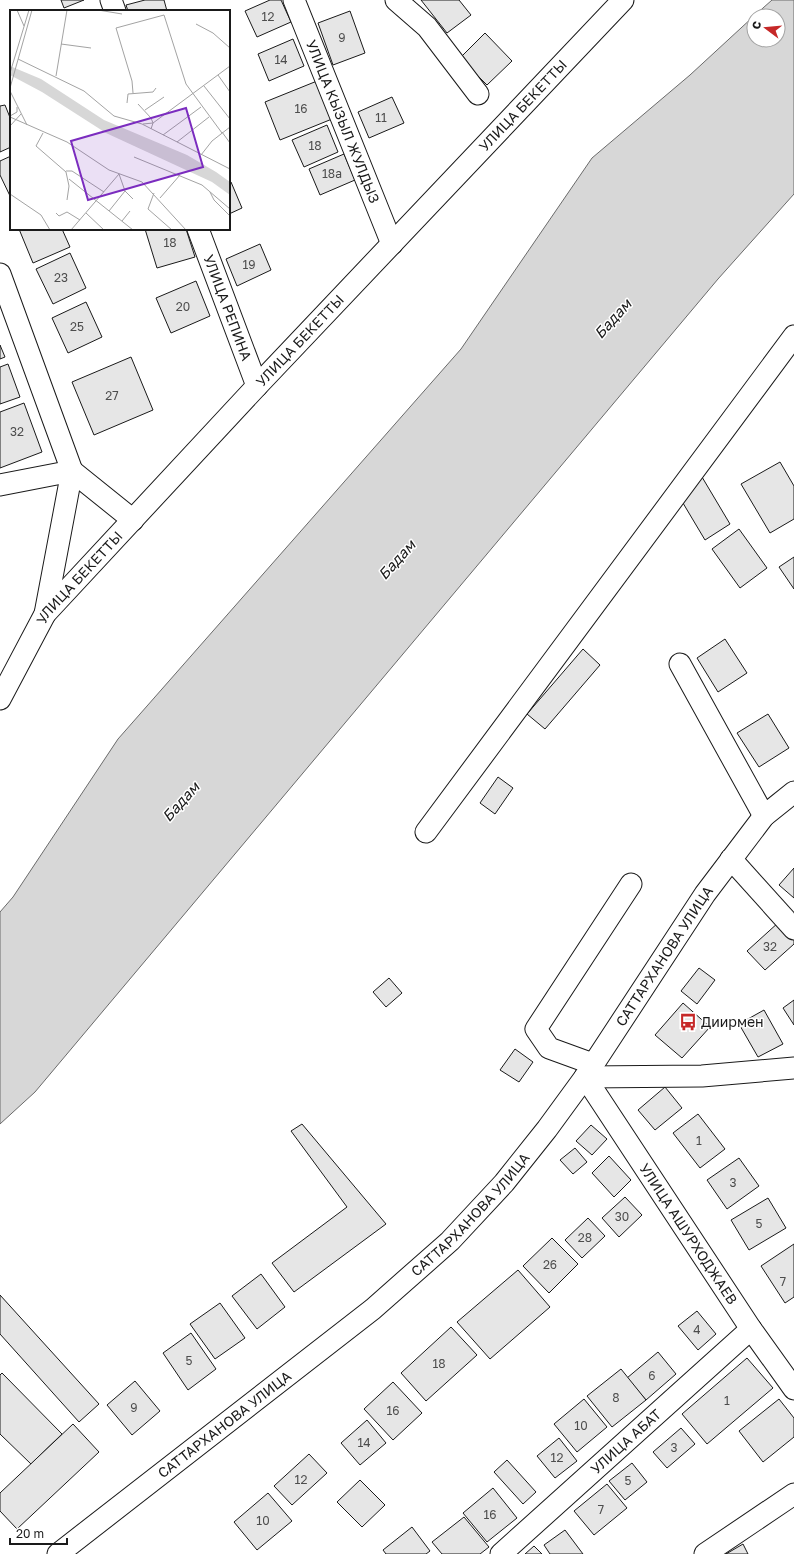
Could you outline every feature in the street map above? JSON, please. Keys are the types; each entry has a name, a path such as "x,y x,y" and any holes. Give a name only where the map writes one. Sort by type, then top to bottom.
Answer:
{"street":[{"path":"111,0 115,10"},
{"name":"УЛИЦА КЫЗЫЛ ЖУЛДЫЗ","path":"294,0 392,244"},
{"path":"396,0 427,27 478,94"},
{"name":"УЛИЦА БЕКЕТТЫ","path":"0,699 45,614 257,386 623,0"},
{"name":"УЛИЦА РЕПИНА","path":"198,230 257,386"},
{"path":"0,274 72,471 45,614"},
{"path":"426,832 794,336"},
{"path":"0,485 72,471 133,520"},
{"path":"680,664 764,816"},
{"name":"САТТАРХАНОВА УЛИЦА","path":"58,1554 373,1309 450,1241 504,1183 589,1071 696,907 731,859 764,816 794,792"},
{"path":"731,859 794,930"},
{"path":"631,884 536,1029 549,1048 589,1071 702,1076 794,1068"},
{"name":"УЛИЦА АШУРХОДЖАЕВ","path":"589,1071 751,1329 794,1389"},
{"name":"УЛИЦА АБАТ","path":"501,1554 751,1329"},
{"path":"705,1554 794,1494"}],"water":[{"name":"Бадам","path":"772,0 794,0 794,194 718,279 35,1092 0,1124 0,912 13,897 118,739 461,349 592,158 690,75 746,23 746,48 786,48 786,8 763,8"}],"building":[{"path":"61,0 84,0 64,8"},
{"path":"145,0 164,0 167,10 128,10 126,5"},
{"path":"270,0 281,0 291,22 257,37 245,11"},
{"path":"421,0 459,0 471,15 447,33"},
{"path":"350,11 365,53 333,65 318,23"},
{"path":"485,33 512,61 487,85 460,58"},
{"path":"293,39 304,66 269,81 258,54"},
{"path":"322,79 337,117 280,140 265,102"},
{"path":"392,97 404,123 369,138 358,112"},
{"path":"5,105 10,118 10,147 0,152 0,106"},
{"path":"327,125 338,152 304,167 292,140"},
{"path":"344,154 355,180 320,195 309,169"},
{"path":"10,156 10,196 0,175 0,161"},
{"path":"230,182 231,182 242,208 230,214"},
{"path":"19,230 62,230 70,247 33,263"},
{"path":"145,230 186,230 195,257 157,268"},
{"path":"260,244 271,270 237,286 226,259"},
{"path":"70,253 86,288 53,304 36,269"},
{"path":"196,281 210,316 171,333 156,298"},
{"path":"86,302 102,337 68,353 52,318"},
{"path":"0,345 5,357 0,359"},
{"path":"131,357 153,410 94,435 72,382"},
{"path":"8,364 20,397 0,404 0,367"},
{"path":"24,403 42,452 0,468 0,412"},
{"path":"780,462 794,486 794,519 770,533 741,484"},
{"path":"702,477 730,524 705,540 677,493"},
{"path":"739,529 767,568 740,588 712,549"},
{"path":"794,557 794,589 779,567"},
{"path":"725,639 747,673 718,692 697,658"},
{"path":"583,649 600,665 545,729 527,714"},
{"path":"768,714 789,748 759,767 737,733"},
{"path":"498,777 513,788 495,814 480,803"},
{"path":"794,868 794,898 779,885"},
{"path":"779,922 794,939 794,944 765,970 747,951"},
{"path":"699,968 715,980 697,1004 681,991"},
{"path":"389,978 402,993 386,1007 373,992"},
{"path":"794,1000 794,1025 783,1008"},
{"path":"683,1003 710,1027 682,1058 655,1035"},
{"path":"764,1010 783,1044 758,1057 739,1024"},
{"path":"515,1049 533,1062 519,1082 500,1070"},
{"path":"665,1087 682,1108 655,1130 638,1110"},
{"path":"698,1114 725,1149 700,1168 673,1133"},
{"path":"302,1124 386,1224 294,1292 272,1263 347,1207 291,1131"},
{"path":"591,1125 607,1139 592,1155 576,1141"},
{"path":"575,1148 587,1162 573,1174 560,1160"},
{"path":"609,1156 631,1180 614,1197 592,1173"},
{"path":"739,1158 759,1186 727,1209 707,1180"},
{"path":"625,1197 642,1215 619,1237 602,1218"},
{"path":"768,1198 786,1228 749,1250 731,1220"},
{"path":"588,1218 605,1236 582,1258 565,1240"},
{"path":"552,1238 578,1264 549,1293 523,1266"},
{"path":"794,1244 794,1297 785,1303 761,1266"},
{"path":"518,1270 550,1307 490,1359 457,1322"},
{"path":"261,1274 285,1307 257,1329 232,1296"},
{"path":"0,1295 99,1404 79,1422 0,1334"},
{"path":"220,1303 245,1338 215,1359 190,1324"},
{"path":"697,1311 716,1334 698,1350 678,1326"},
{"path":"451,1327 477,1355 426,1401 401,1373"},
{"path":"191,1333 216,1369 188,1390 163,1353"},
{"path":"658,1352 676,1374 646,1400 627,1378"},
{"path":"747,1358 773,1388 707,1444 682,1414"},
{"path":"621,1369 646,1400 612,1427 587,1396"},
{"path":"2,1373 62,1434 31,1464 0,1434 0,1375"},
{"path":"135,1381 160,1411 132,1435 107,1405"},
{"path":"393,1382 422,1413 393,1440 364,1409"},
{"path":"584,1399 607,1427 577,1452 554,1424"},
{"path":"779,1399 794,1418 794,1437 763,1462 739,1431"},
{"path":"367,1420 386,1443 360,1465 341,1443"},
{"path":"73,1424 99,1452 17,1529 0,1511 0,1493"},
{"path":"681,1428 695,1444 667,1468 653,1452"},
{"path":"559,1438 577,1461 555,1478 537,1456"},
{"path":"309,1454 327,1473 292,1505 274,1486"},
{"path":"507,1460 536,1492 523,1504 494,1472"},
{"path":"632,1463 647,1482 625,1500 609,1481"},
{"path":"360,1480 385,1505 362,1527 337,1502"},
{"path":"607,1484 627,1508 594,1535 574,1511"},
{"path":"493,1488 517,1518 487,1542 463,1513"},
{"path":"268,1493 292,1521 257,1550 234,1522"},
{"path":"464,1517 489,1547 480,1554 442,1554 432,1542"},
{"path":"412,1527 430,1551 426,1554 386,1554 383,1550"},
{"path":"565,1530 583,1554 550,1554 544,1545"},
{"path":"743,1544 748,1554 726,1554"},
{"path":"534,1546 542,1554 525,1554"}],"place":[{"name":"Диирмен","path":"688,1022"}]}
